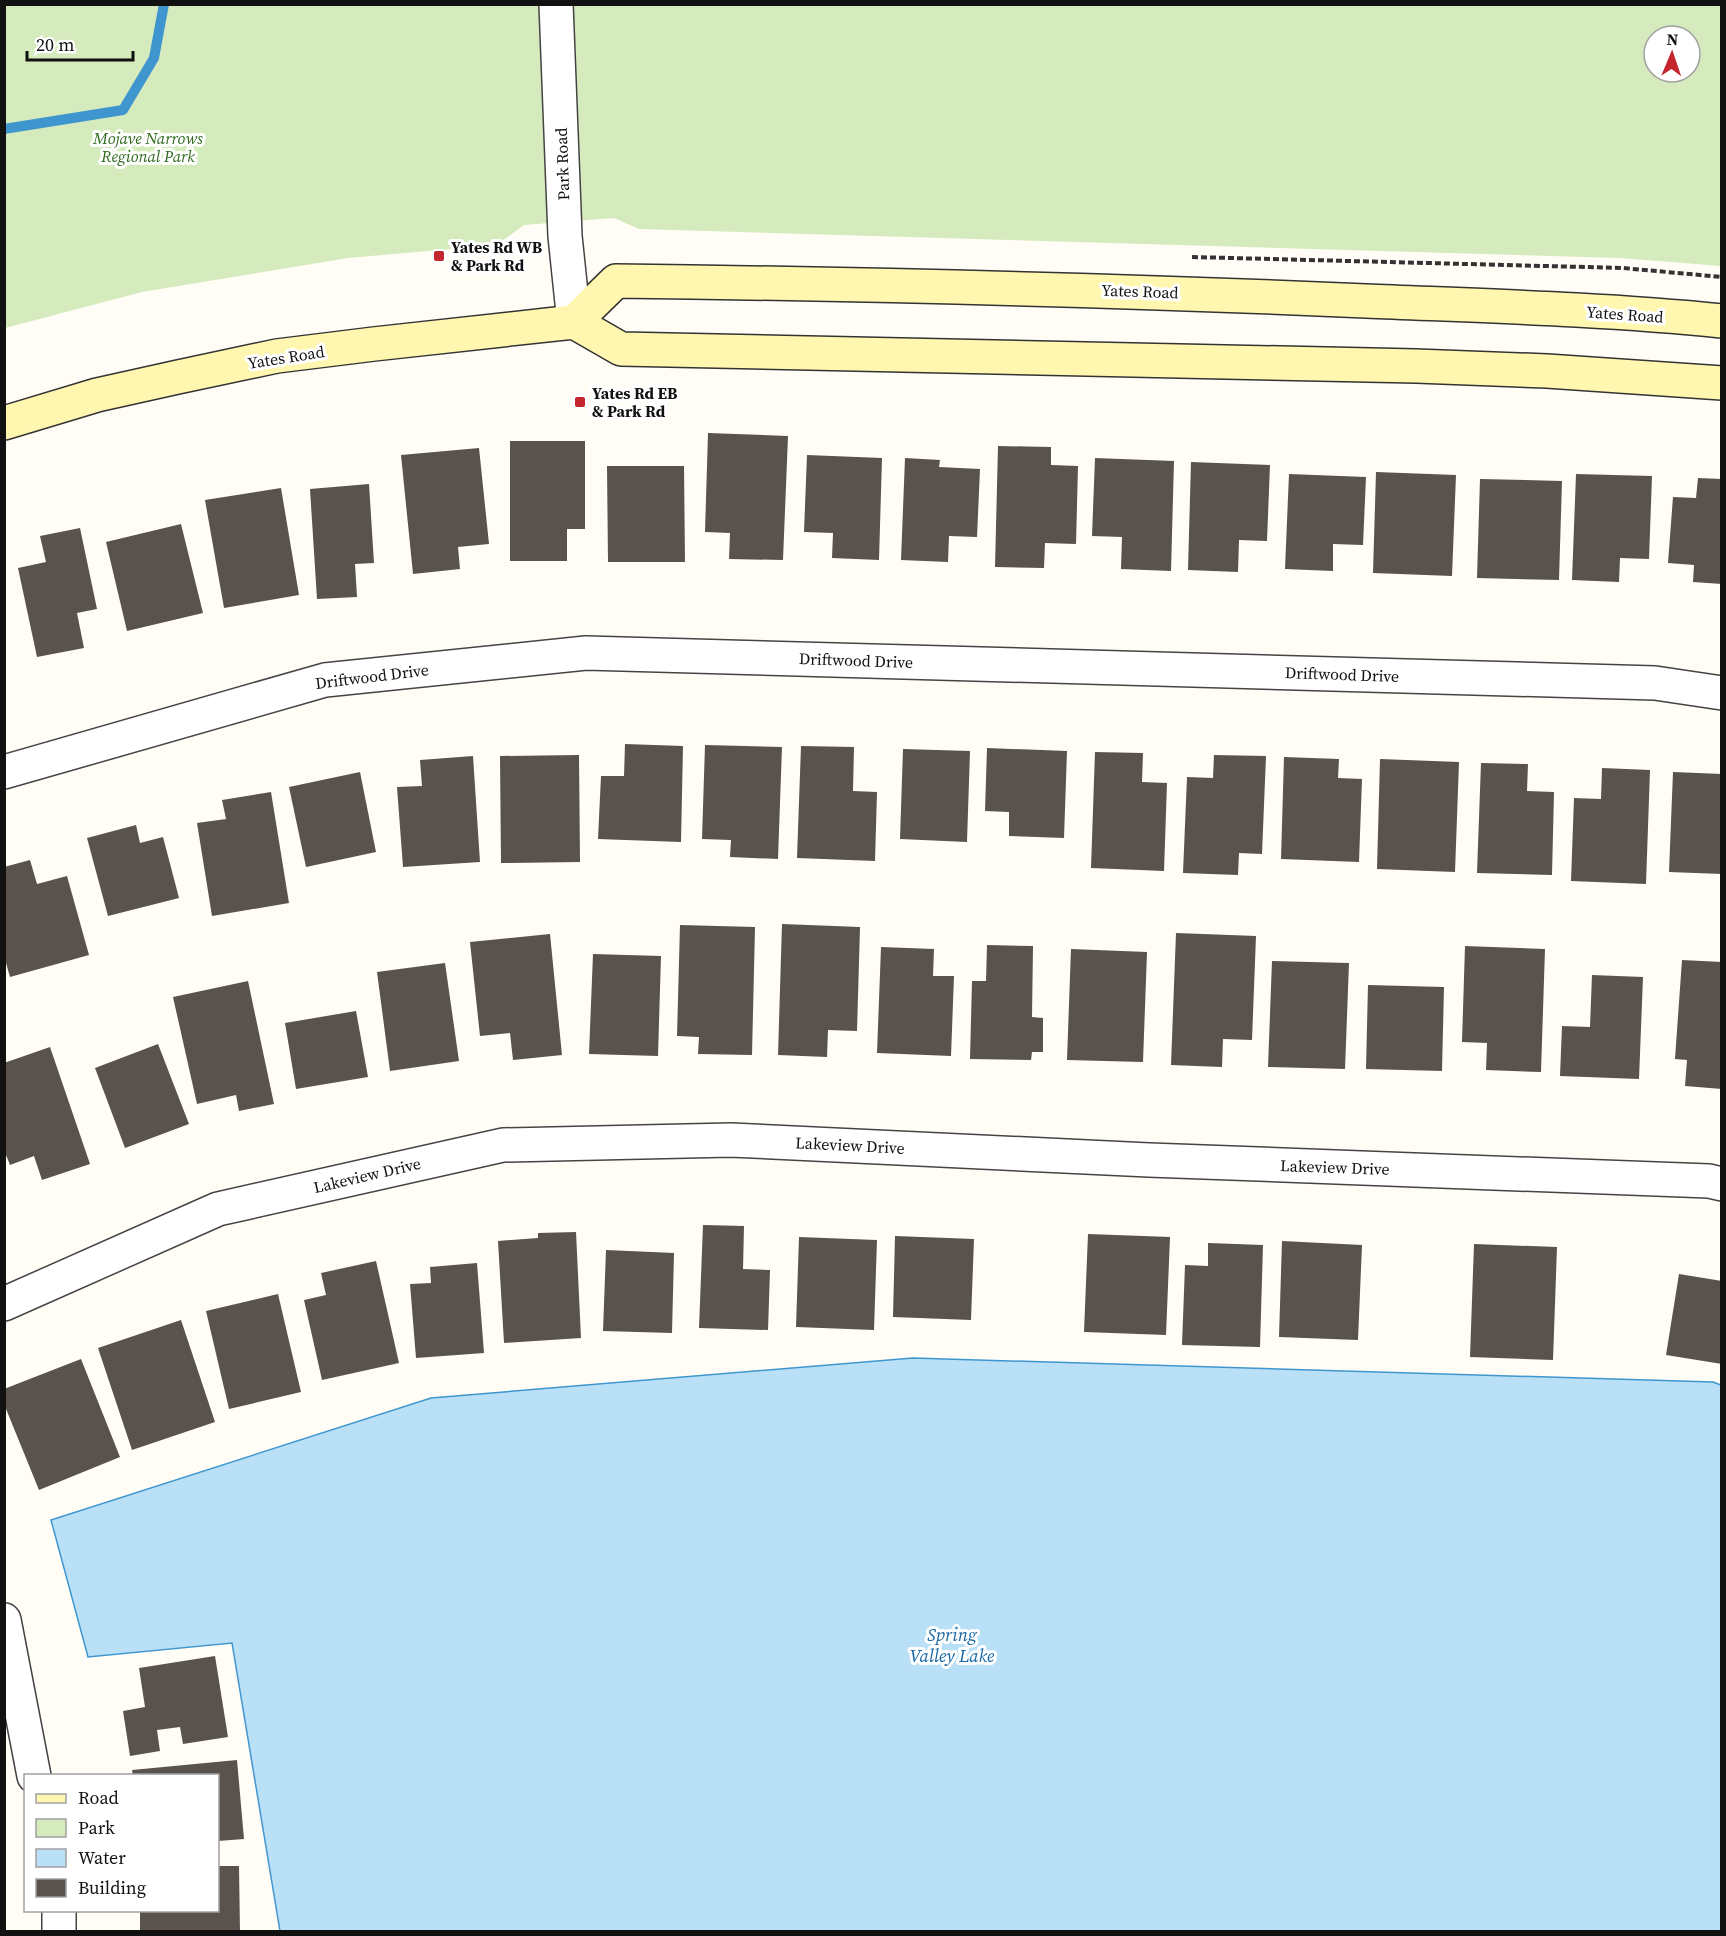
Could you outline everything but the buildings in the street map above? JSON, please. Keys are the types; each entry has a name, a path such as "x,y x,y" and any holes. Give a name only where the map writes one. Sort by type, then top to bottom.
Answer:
{"main road":[{"name":"Yates Road","path":"4,423 97,395 178,376 277,357 574,322 616,281 872,284 1160,292 1614,313 1722,321"},
{"path":"574,322 621,349 1416,366 1547,371 1722,383"}],"street":[{"name":"Park Road","path":"556,4 565,236 574,322"},
{"name":"Driftwood Drive","path":"4,772 325,680 586,653 1656,683 1722,693"},
{"name":"Lakeview Drive","path":"4,1304 218,1209 503,1145 731,1140 1149,1160 1709,1181 1722,1184"},
{"path":"4,1620 34,1774"},
{"path":"59,1912 59,1932"}],"green space":[{"name":"Mojave Narrows Regional Park","path":"5,5 1721,5 1721,266 1620,258 639,229 614,218 524,225 497,245 348,258 142,292 5,328"}],"water":[{"name":"Spring Valley Lake","path":"913,1358 1713,1382 1721,1385 1721,1931 280,1931 232,1643 88,1657 51,1520 431,1398"}],"waterway":[{"path":"4,129 123,110 154,58 164,4"}],"place":[{"name":"Yates Rd WB & Park Rd","path":"439,256"},
{"name":"Yates Rd EB & Park Rd","path":"580,402"}]}
